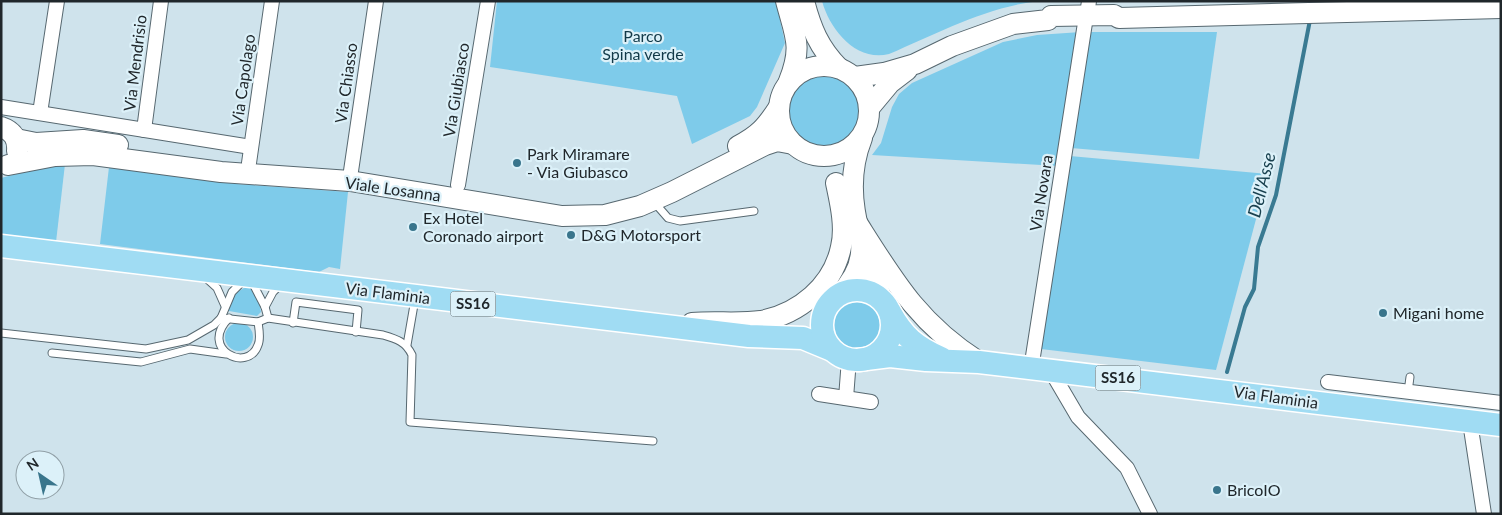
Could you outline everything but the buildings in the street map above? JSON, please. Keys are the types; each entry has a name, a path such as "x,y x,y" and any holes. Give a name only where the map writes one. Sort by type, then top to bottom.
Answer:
{"main road":[{"path":"786,1 798,47 796,64 790,81 782,93 778,107 783,131 792,144 816,156 836,182 856,221 912,307 954,346 979,362"},
{"path":"804,1 815,38 820,47 865,91 870,107"},
{"path":"790,81 804,70 812,67 830,66 847,72 884,73 915,64 988,32 1013,24 1048,20 1051,16 1087,13 1114,15 1119,18 1501,8"},
{"path":"856,221 892,322 887,342 872,357 846,356 823,334 822,322 832,302 849,286 859,264 861,251 856,221 854,159 864,133 870,107 890,84 915,64"},
{"name":"Viale Losanna","path":"5,120 36,143 83,140 250,155 458,185 564,204 604,203 635,195 757,136 768,124 778,107"},
{"name":"Viale Losanna","path":"5,120 17,151 5,166"},
{"path":"816,156 832,156 848,150 864,133"},
{"name":"Viale Losanna","path":"5,166 55,156 93,155 221,172 350,181 562,216 605,215 652,200 765,145 777,141 792,144"},
{"path":"661,326 716,321 760,321 789,313 810,299 828,280 842,246 841,216 836,182"},
{"name":"Via Flaminia","path":"1,246 661,326 749,336 803,338 846,356 890,356 926,360 944,359 979,362 1501,425"},
{"path":"749,336 786,330 832,302 859,290 872,294 885,306"},
{"name":"Via Flaminia","path":"885,306 902,333 919,348 944,359"}],"street":[{"path":"40,113 57,1"},
{"name":"Via Mendrisio","path":"144,130 161,1"},
{"name":"Via Capolago","path":"250,155 272,1"},
{"name":"Via Chiasso","path":"351,171 376,1"},
{"name":"Via Giubiasco","path":"458,185 488,1"},
{"name":"Via Novara","path":"1041,370 1087,13"},
{"name":"Viale Losanna","path":"5,120 40,113 144,130 250,155"},
{"path":"1,122 5,120"},
{"path":"846,356 846,398"},
{"path":"1041,370 1078,417 1127,468 1150,514"},
{"path":"1328,382 1501,403"},
{"path":"1334,405 1403,391"},
{"path":"819,394 871,402"},
{"path":"1470,422 1484,514"}],"lane":[{"path":"652,200 668,218 680,221 754,211"},
{"path":"198,270 217,288 225,306"},
{"path":"1,333 146,349 188,340 214,325 221,318 232,292 249,275 265,307 268,318"},
{"path":"265,307 273,292 284,280"},
{"path":"415,297 407,345 412,355 410,422 653,441"},
{"path":"292,323 296,302 358,310 356,332"},
{"path":"221,318 258,322 268,318 383,335 407,345"},
{"path":"226,354 219,342 219,336 220,329 230,318"},
{"path":"52,353 141,362 190,349 226,354 239,358 252,354 260,343 258,322"},
{"path":"1403,391 1410,377"}],"green space":[{"name":"Parco Spina verde","path":"497,1 776,1 785,43 757,107 750,116 692,144 677,96 490,67"},
{"path":"822,1 1039,1 1019,4 981,15 889,54 877,55 866,53 846,41 831,23"},
{"path":"1081,32 1058,166 872,155 881,143 892,107 899,94 912,83 1003,42 1037,35"},
{"path":"1089,32 1217,32 1199,159 1071,148"},
{"path":"824,74 838,77 850,85 858,97 861,111 858,125 850,137 838,145 824,148 810,145 798,137 790,125 787,111 790,97 798,85 810,77"},
{"path":"1070,156 1268,174 1216,370 1041,349"},
{"path":"65,164 56,242 1,238 1,178 44,167"},
{"path":"109,167 237,184 348,192 340,269 329,267 319,272 100,244"},
{"path":"247,286 255,294 258,301 261,312 257,316 229,311 229,306 236,293"},
{"path":"857,298 867,300 876,306 882,315 884,325 882,335 876,344 867,350 857,352 847,350 838,344 832,335 830,325 832,315 838,306 847,300"},
{"path":"239,323 249,327 253,337 249,347 239,351 229,347 225,337 229,327"}],"waterway":[{"name":"Dell'Asse","path":"1227,372 1245,307 1254,289 1258,247 1276,195 1310,20"}],"place":[{"name":"Park Miramare - Via Giubasco","path":"517,163"},
{"name":"Ex Hotel Coronado airport","path":"413,227"},
{"name":"D&G Motorsport","path":"571,235"},
{"name":"Migani home","path":"1383,313"},
{"name":"BricoIO","path":"1217,490"}]}
